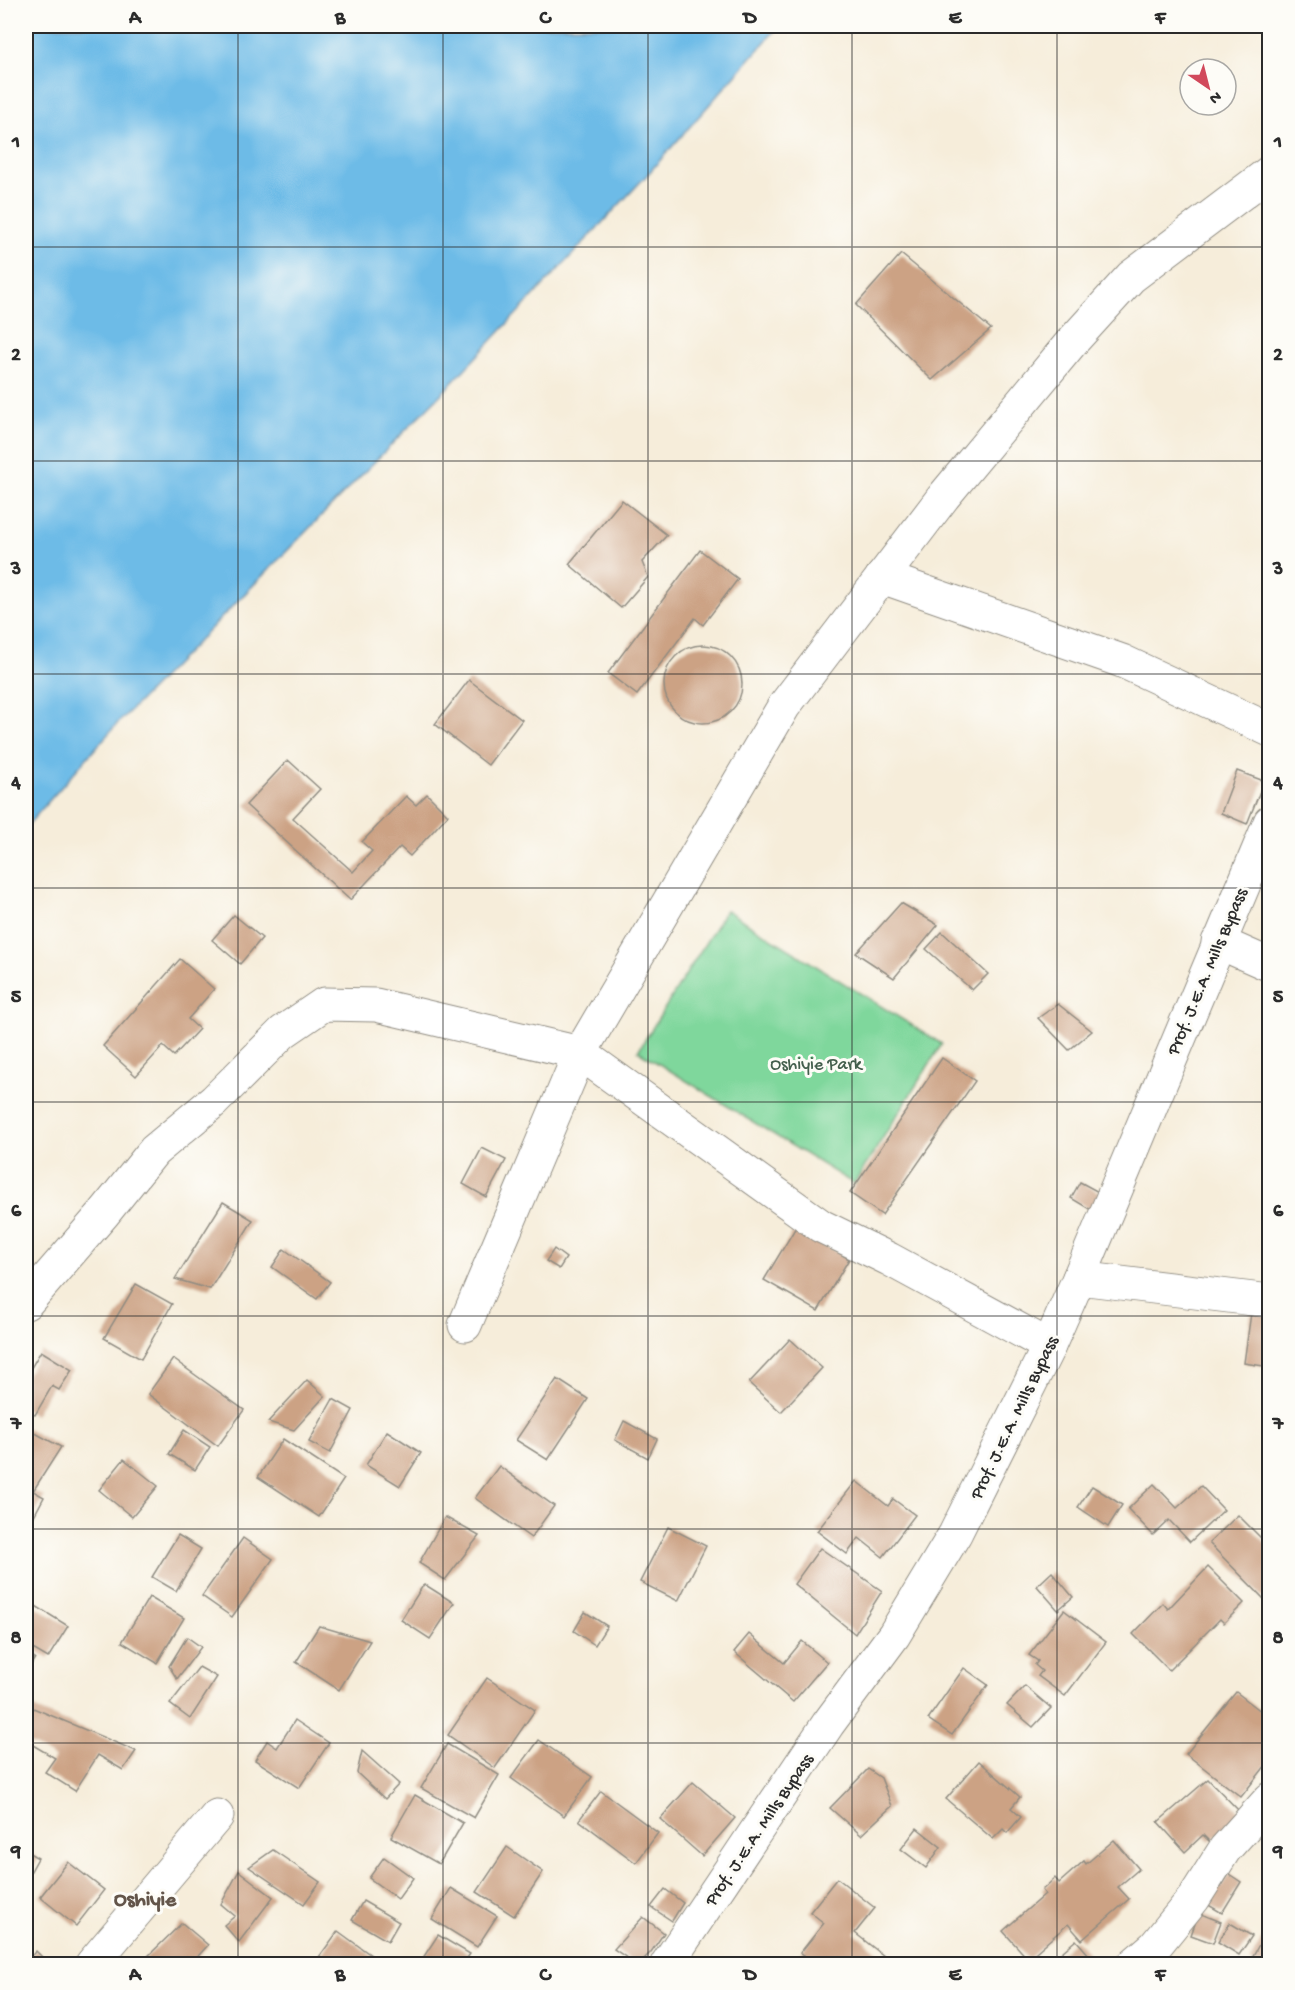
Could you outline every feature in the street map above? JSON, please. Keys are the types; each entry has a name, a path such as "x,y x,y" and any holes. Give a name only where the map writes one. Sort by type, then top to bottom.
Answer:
{"street":[{"path":"465,1325 580,1053 784,706 944,496 1071,343 1131,277 1269,172"},
{"path":"882,577 1122,661 1269,730"},
{"name":"Prof. J.E.A. Mills Bypass","path":"668,1965 828,1724 894,1635 954,1534 1049,1346 1080,1278 1269,822"},
{"path":"1218,942 1269,965"},
{"path":"26,1304 154,1151 214,1101 283,1032 324,1004 376,1005 580,1053 821,1226 890,1259 1049,1346"},
{"path":"1080,1278 1269,1301"},
{"path":"1134,1965 1155,1946 1194,1898 1225,1849 1269,1799"},
{"path":"92,1965 217,1816"}],"green space":[{"name":"Oshiyie Park","path":"726,910 942,1044 854,1184 638,1051"}],"water":[{"path":"26,26 779,26 647,175 449,386 116,725 26,827"}],"building":[{"path":"901,254 991,329 932,380 856,305"},
{"path":"622,500 667,535 642,562 648,577 621,608 569,564"},
{"path":"700,550 738,579 703,625 695,618 637,695 608,673"},
{"path":"703,645 718,648 730,657 739,669 742,684 739,699 730,711 718,720 703,723 688,720 676,711 667,699 664,684 667,669 676,657 688,648"},
{"path":"469,680 522,720 488,765 435,724"},
{"path":"288,760 320,789 293,818 353,872 372,851 362,842 406,796 416,805 427,794 448,815 410,856 400,847 350,900 246,805"},
{"path":"1237,771 1264,781 1247,824 1221,813"},
{"path":"901,903 938,925 894,978 856,953"},
{"path":"234,915 262,938 240,964 212,940"},
{"path":"942,932 988,974 972,990 926,949"},
{"path":"180,959 214,989 188,1019 199,1029 174,1056 163,1046 136,1076 103,1046"},
{"path":"1058,1004 1092,1031 1069,1050 1038,1018"},
{"path":"942,1058 975,1081 882,1215 850,1193"},
{"path":"482,1148 506,1160 486,1197 463,1184"},
{"path":"1080,1182 1106,1196 1096,1213 1071,1198"},
{"path":"223,1202 253,1220 210,1289 175,1279"},
{"path":"796,1227 849,1259 818,1311 764,1280"},
{"path":"284,1249 330,1282 317,1299 272,1267"},
{"path":"554,1249 566,1258 559,1269 546,1261"},
{"path":"136,1284 172,1304 141,1359 104,1338"},
{"path":"1251,1313 1270,1315 1270,1367 1244,1363"},
{"path":"790,1339 822,1368 781,1412 749,1383"},
{"path":"41,1351 72,1370 59,1390 52,1386 35,1415 26,1409 26,1376"},
{"path":"173,1359 244,1410 218,1446 148,1394"},
{"path":"557,1379 588,1399 548,1460 516,1440"},
{"path":"307,1380 325,1396 294,1430 268,1422"},
{"path":"333,1399 353,1410 330,1453 309,1442"},
{"path":"624,1421 657,1439 648,1458 615,1440"},
{"path":"26,1428 61,1447 33,1491 44,1497 26,1531"},
{"path":"184,1430 210,1447 195,1470 169,1454"},
{"path":"387,1431 421,1453 400,1486 366,1465"},
{"path":"283,1439 344,1479 319,1517 258,1477"},
{"path":"124,1459 158,1486 132,1517 99,1490"},
{"path":"499,1466 554,1506 531,1538 475,1498"},
{"path":"856,1481 888,1506 893,1499 915,1515 883,1557 859,1538 847,1554 817,1531"},
{"path":"1154,1484 1177,1508 1201,1486 1224,1510 1190,1542 1169,1520 1153,1535 1128,1509"},
{"path":"1092,1486 1122,1505 1108,1527 1078,1507"},
{"path":"1238,1515 1270,1547 1270,1602 1268,1603 1209,1543"},
{"path":"445,1517 479,1536 445,1580 419,1563"},
{"path":"668,1527 706,1546 678,1601 640,1582"},
{"path":"178,1535 201,1549 176,1591 152,1577"},
{"path":"243,1538 273,1559 232,1617 202,1596"},
{"path":"820,1548 882,1591 855,1634 794,1584"},
{"path":"1208,1567 1244,1603 1224,1623 1220,1619 1169,1670 1133,1634 1163,1603 1168,1609"},
{"path":"1052,1572 1073,1597 1058,1610 1037,1586"},
{"path":"424,1584 454,1603 430,1639 401,1620"},
{"path":"149,1597 184,1618 157,1663 122,1642"},
{"path":"26,1600 68,1626 48,1658 26,1645"},
{"path":"1064,1610 1106,1642 1065,1696 1038,1676 1042,1671 1035,1665 1038,1661 1029,1655"},
{"path":"585,1612 607,1626 595,1645 574,1631"},
{"path":"319,1626 370,1641 339,1690 296,1662"},
{"path":"749,1634 784,1663 802,1641 827,1662 793,1702 734,1652"},
{"path":"187,1637 201,1647 177,1679 169,1666"},
{"path":"26,1652 35,1658 26,1674"},
{"path":"199,1667 217,1677 190,1719 170,1704"},
{"path":"964,1668 988,1685 952,1735 928,1719"},
{"path":"487,1678 535,1710 495,1768 448,1735"},
{"path":"1025,1686 1051,1708 1033,1727 1007,1705"},
{"path":"1236,1692 1270,1718 1270,1760 1241,1797 1186,1754"},
{"path":"26,1705 136,1751 123,1770 98,1755 75,1791 45,1772 55,1758 26,1741"},
{"path":"295,1720 329,1743 299,1788 255,1760 267,1741 277,1748"},
{"path":"539,1740 592,1777 564,1816 511,1778"},
{"path":"447,1744 499,1775 474,1818 421,1788"},
{"path":"362,1751 399,1784 385,1799 357,1773"},
{"path":"979,1761 1020,1797 1011,1808 1021,1817 1007,1833 1003,1829 993,1839 946,1799"},
{"path":"868,1769 881,1778 892,1806 861,1835 830,1808"},
{"path":"1208,1779 1241,1813 1210,1842 1203,1835 1185,1852 1158,1822"},
{"path":"693,1782 735,1818 702,1856 660,1819"},
{"path":"601,1791 658,1833 636,1863 579,1820"},
{"path":"415,1795 463,1823 439,1864 391,1837"},
{"path":"917,1828 941,1847 926,1868 901,1849"},
{"path":"1114,1840 1139,1869 1118,1887 1129,1899 1082,1940 1068,1924 1028,1959 1003,1931 1045,1894 1042,1890 1055,1878 1059,1883 1084,1861 1086,1864"},
{"path":"507,1847 543,1872 514,1916 477,1892"},
{"path":"273,1850 320,1882 304,1904 249,1867"},
{"path":"26,1851 38,1858 26,1880"},
{"path":"384,1857 413,1878 398,1899 369,1878"},
{"path":"68,1862 104,1890 76,1926 40,1897"},
{"path":"239,1871 273,1897 239,1942 224,1925 235,1916 221,1904"},
{"path":"1229,1874 1241,1882 1222,1913 1200,1900 1212,1882 1221,1887"},
{"path":"837,1878 875,1908 855,1933 894,1964 853,1964 846,1959 841,1964 815,1964 800,1953 824,1923 810,1912"},
{"path":"451,1888 497,1916 477,1947 432,1919"},
{"path":"665,1889 683,1903 672,1921 651,1907"},
{"path":"363,1901 399,1922 388,1941 352,1920"},
{"path":"1199,1913 1221,1922 1213,1943 1191,1935"},
{"path":"643,1917 664,1933 651,1952 639,1964 636,1964 614,1949"},
{"path":"182,1923 208,1945 191,1964 148,1964 144,1960"},
{"path":"1230,1923 1252,1936 1239,1955 1218,1942"},
{"path":"338,1931 379,1961 377,1964 314,1964"},
{"path":"1265,1934 1270,1937 1270,1964 1256,1964 1250,1961"},
{"path":"438,1935 470,1954 463,1964 419,1964"},
{"path":"1076,1940 1097,1964 1048,1964"},
{"path":"36,1951 49,1964 26,1964 26,1961"}],"district":[{"name":"Oshiyie","path":"145,1898"}]}
